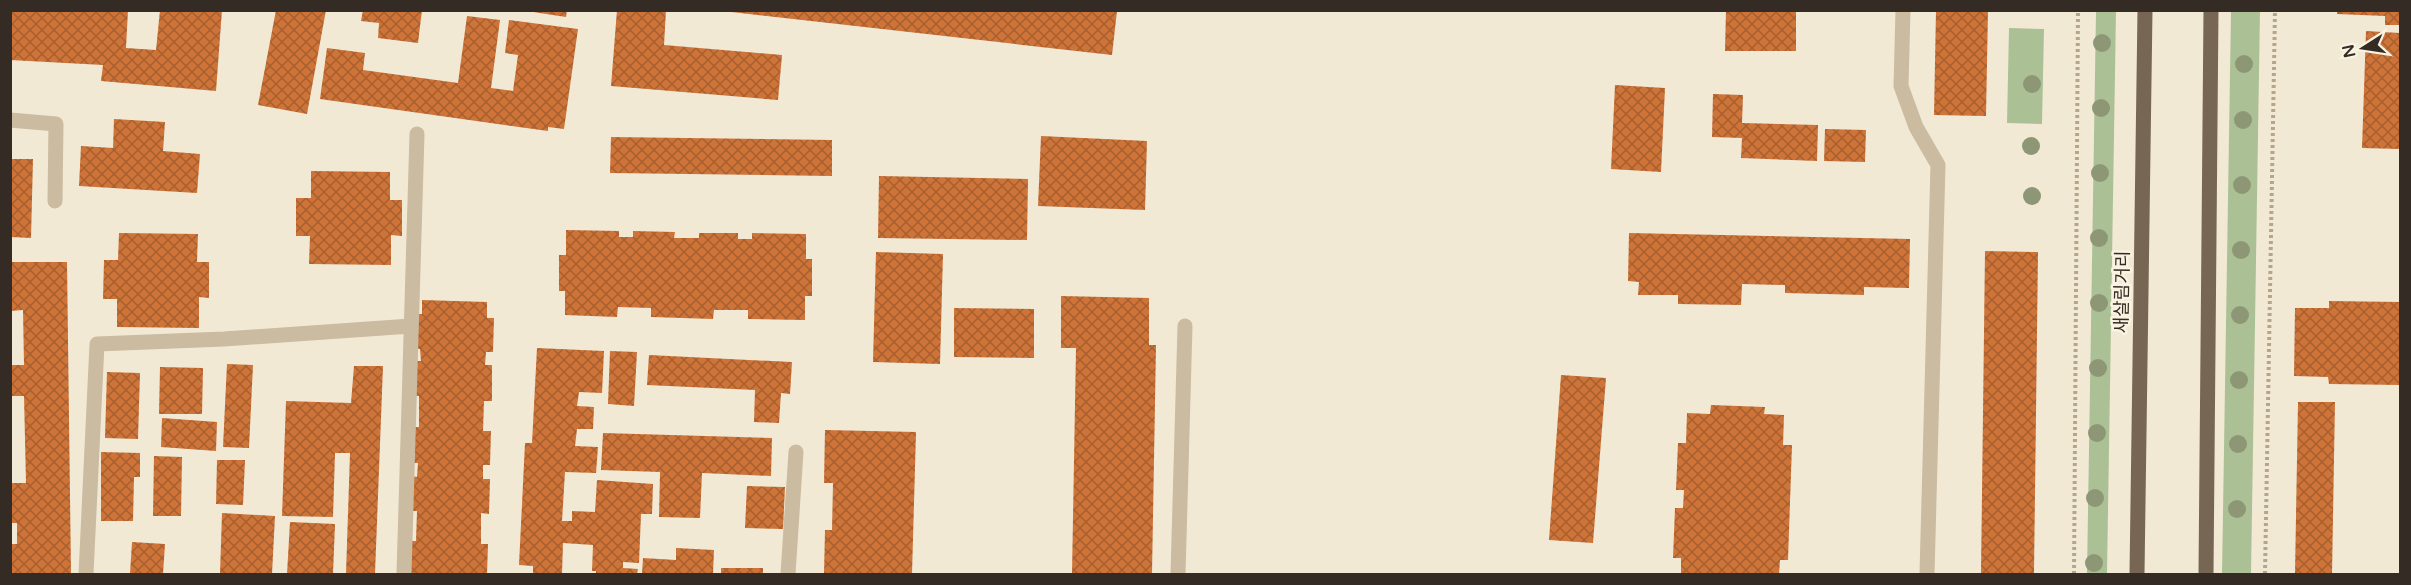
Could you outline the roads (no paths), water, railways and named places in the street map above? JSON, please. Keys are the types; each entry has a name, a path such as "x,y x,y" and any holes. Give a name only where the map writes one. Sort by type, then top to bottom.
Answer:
{"main road":[{"name":"새살림거리","path":"2137,574 2145,10"},
{"path":"2206,574 2211,10"}],"street":[{"path":"1902,10 1901,87 1916,127 1938,165 1927,574"},
{"path":"10,120 56,124 55,201"},
{"path":"404,574 417,134"},
{"path":"86,574 97,344 224,339 411,326"},
{"path":"1178,574 1185,326"},
{"path":"788,574 796,452"}]}
